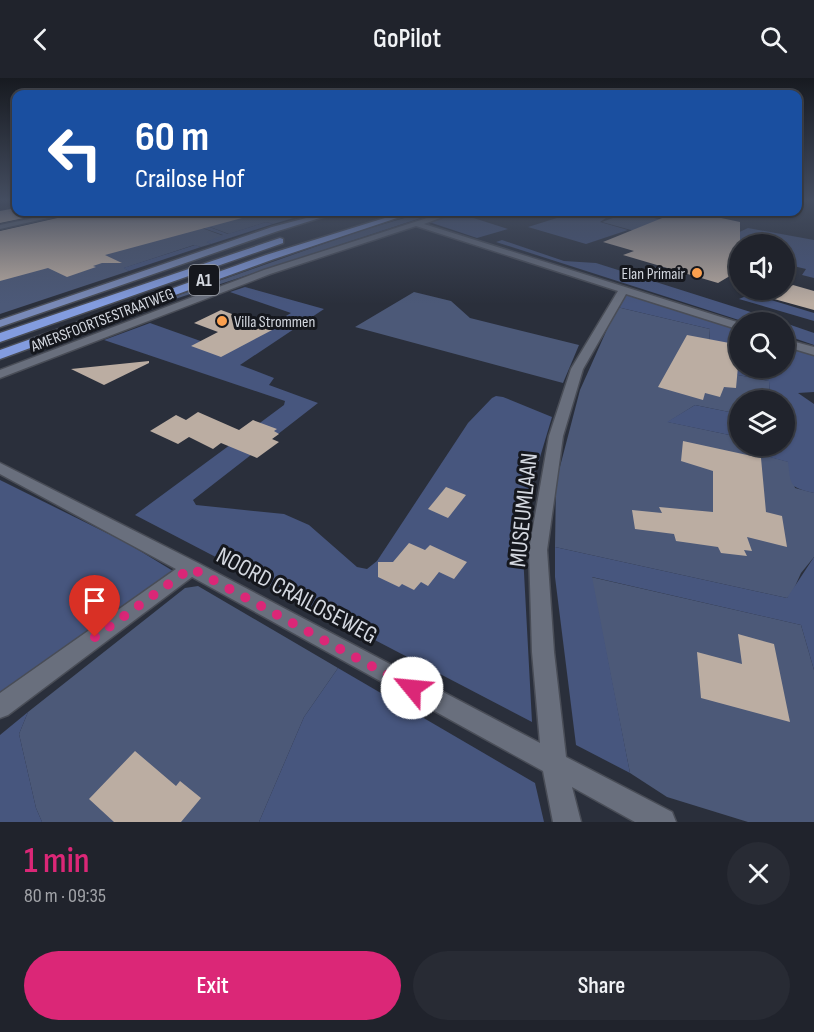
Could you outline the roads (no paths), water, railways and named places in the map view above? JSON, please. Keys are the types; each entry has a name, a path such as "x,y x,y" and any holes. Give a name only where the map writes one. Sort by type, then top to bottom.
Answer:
{"highway":[{"name":"A1","path":"0,338 298,235"},
{"name":"A1","path":"0,355 270,256 347,235"}],"main road":[{"name":"AMERSFOORTSESTRAATWEG","path":"0,324 261,235"}],"street":[{"name":"AMERSFOORTSESTRAATWEG","path":"0,374 365,235"},
{"path":"464,235 729,323"},
{"name":"MUSEUMLAAN","path":"567,822 554,765 543,652 538,550 556,436 577,369 625,290"},
{"path":"795,345 814,351"},
{"name":"NOORD CRAILOSEWEG","path":"0,468 191,568 662,822"},
{"path":"0,707 191,568"}],"place":[{"name":"Elan Primair","path":"697,273"},
{"name":"Villa Strommen","path":"222,321"}]}
